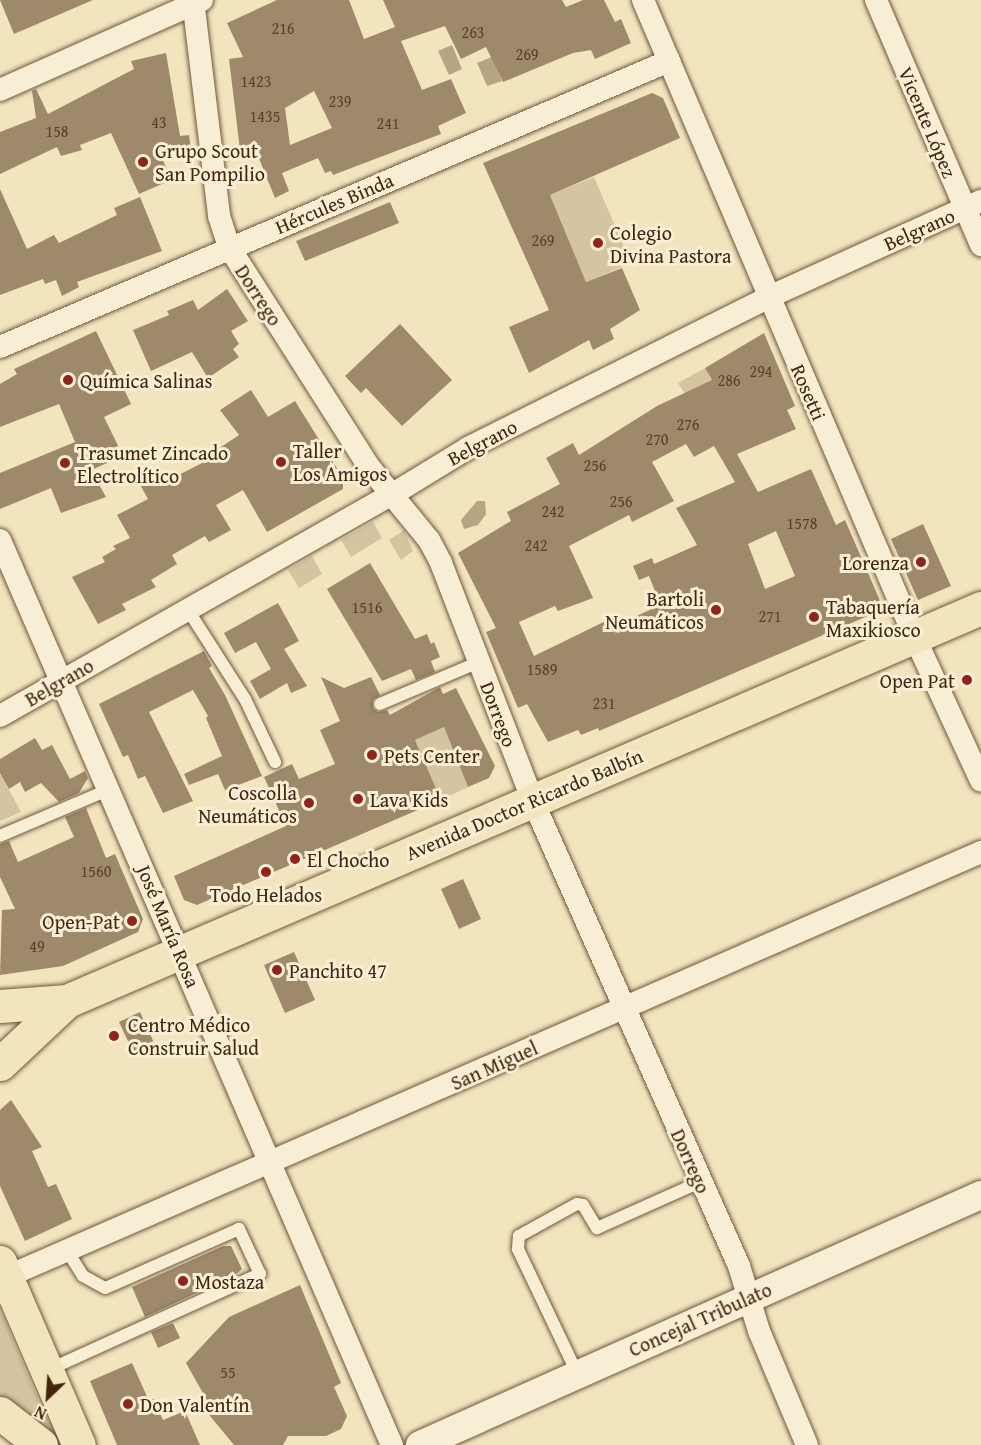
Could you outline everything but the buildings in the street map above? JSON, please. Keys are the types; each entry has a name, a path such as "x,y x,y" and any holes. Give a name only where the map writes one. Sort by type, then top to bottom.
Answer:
{"main road":[{"name":"Avenida Doctor Ricardo Balbín","path":"0,1064 68,1002 532,799 981,608"},
{"name":"Avenida Doctor Ricardo Balbín","path":"0,1006 68,1002"},
{"path":"3,1270 79,1445"},
{"path":"0,1413 41,1445"}],"street":[{"name":"Rosetti","path":"643,0 915,638 981,781"},
{"name":"Vicente López","path":"876,0 973,205 981,245"},
{"path":"0,90 196,1"},
{"name":"Dorrego","path":"196,1 219,216 229,247 370,468 429,540 441,563 532,799 739,1266 748,1297 807,1445"},
{"name":"Hércules Binda","path":"0,347 229,247 669,61"},
{"name":"Belgrano","path":"0,716 393,494 468,448 769,297 973,205"},
{"name":"José María Rosa","path":"0,540 272,1162 392,1445"},
{"name":"San Miguel","path":"3,1270 67,1250 981,852"},
{"name":"Concejal Tribulato","path":"420,1445 981,1195"}],"lane":[{"path":"188,610 245,699 276,762"},
{"path":"380,704 480,663"},
{"path":"0,836 110,789"},
{"path":"578,1375 518,1249 519,1236 577,1204 582,1205 597,1228 700,1182"},
{"path":"47,1371 260,1274 239,1229 105,1288 83,1276 67,1250"}],"shaded area":[{"path":"452,45 462,69 449,75 438,51"},
{"path":"492,57 502,81 487,86 477,63"},
{"path":"594,177 631,263 586,282 550,195"},
{"path":"705,368 740,430 685,394 678,383"},
{"path":"477,501 485,501 486,514 478,525 464,529 461,520"},
{"path":"373,522 382,538 351,557 341,540"},
{"path":"404,530 413,551 401,560 389,540"},
{"path":"312,556 322,574 299,588 288,570"},
{"path":"444,727 468,787 441,800 415,740"},
{"path":"0,773 21,812 0,821"},
{"path":"0,1310 41,1406 62,1445 56,1445 31,1417 0,1396"}],"place":[{"name":"Grupo Scout San Pompilio","path":"143,162"},
{"name":"Colegio Divina Pastora","path":"598,243"},
{"name":"Química Salinas","path":"68,380"},
{"name":"Taller Los Amigos","path":"281,462"},
{"name":"Trasumet Zincado Electrolítico","path":"65,463"},
{"name":"Lorenza","path":"921,562"},
{"name":"Bartoli Neumáticos","path":"716,610"},
{"name":"Tabaquería Maxikiosco","path":"814,617"},
{"name":"Open Pat","path":"967,680"},
{"name":"Pets Center","path":"372,755"},
{"name":"Lava Kids","path":"358,799"},
{"name":"Coscolla Neumáticos","path":"309,803"},
{"name":"El Chocho","path":"295,859"},
{"name":"Todo Helados","path":"266,872"},
{"name":"Open-Pat","path":"132,921"},
{"name":"Panchito 47","path":"277,970"},
{"name":"Centro Médico Construir Salud","path":"114,1036"},
{"name":"Mostaza","path":"183,1281"},
{"name":"Don Valentín","path":"128,1404"}]}
